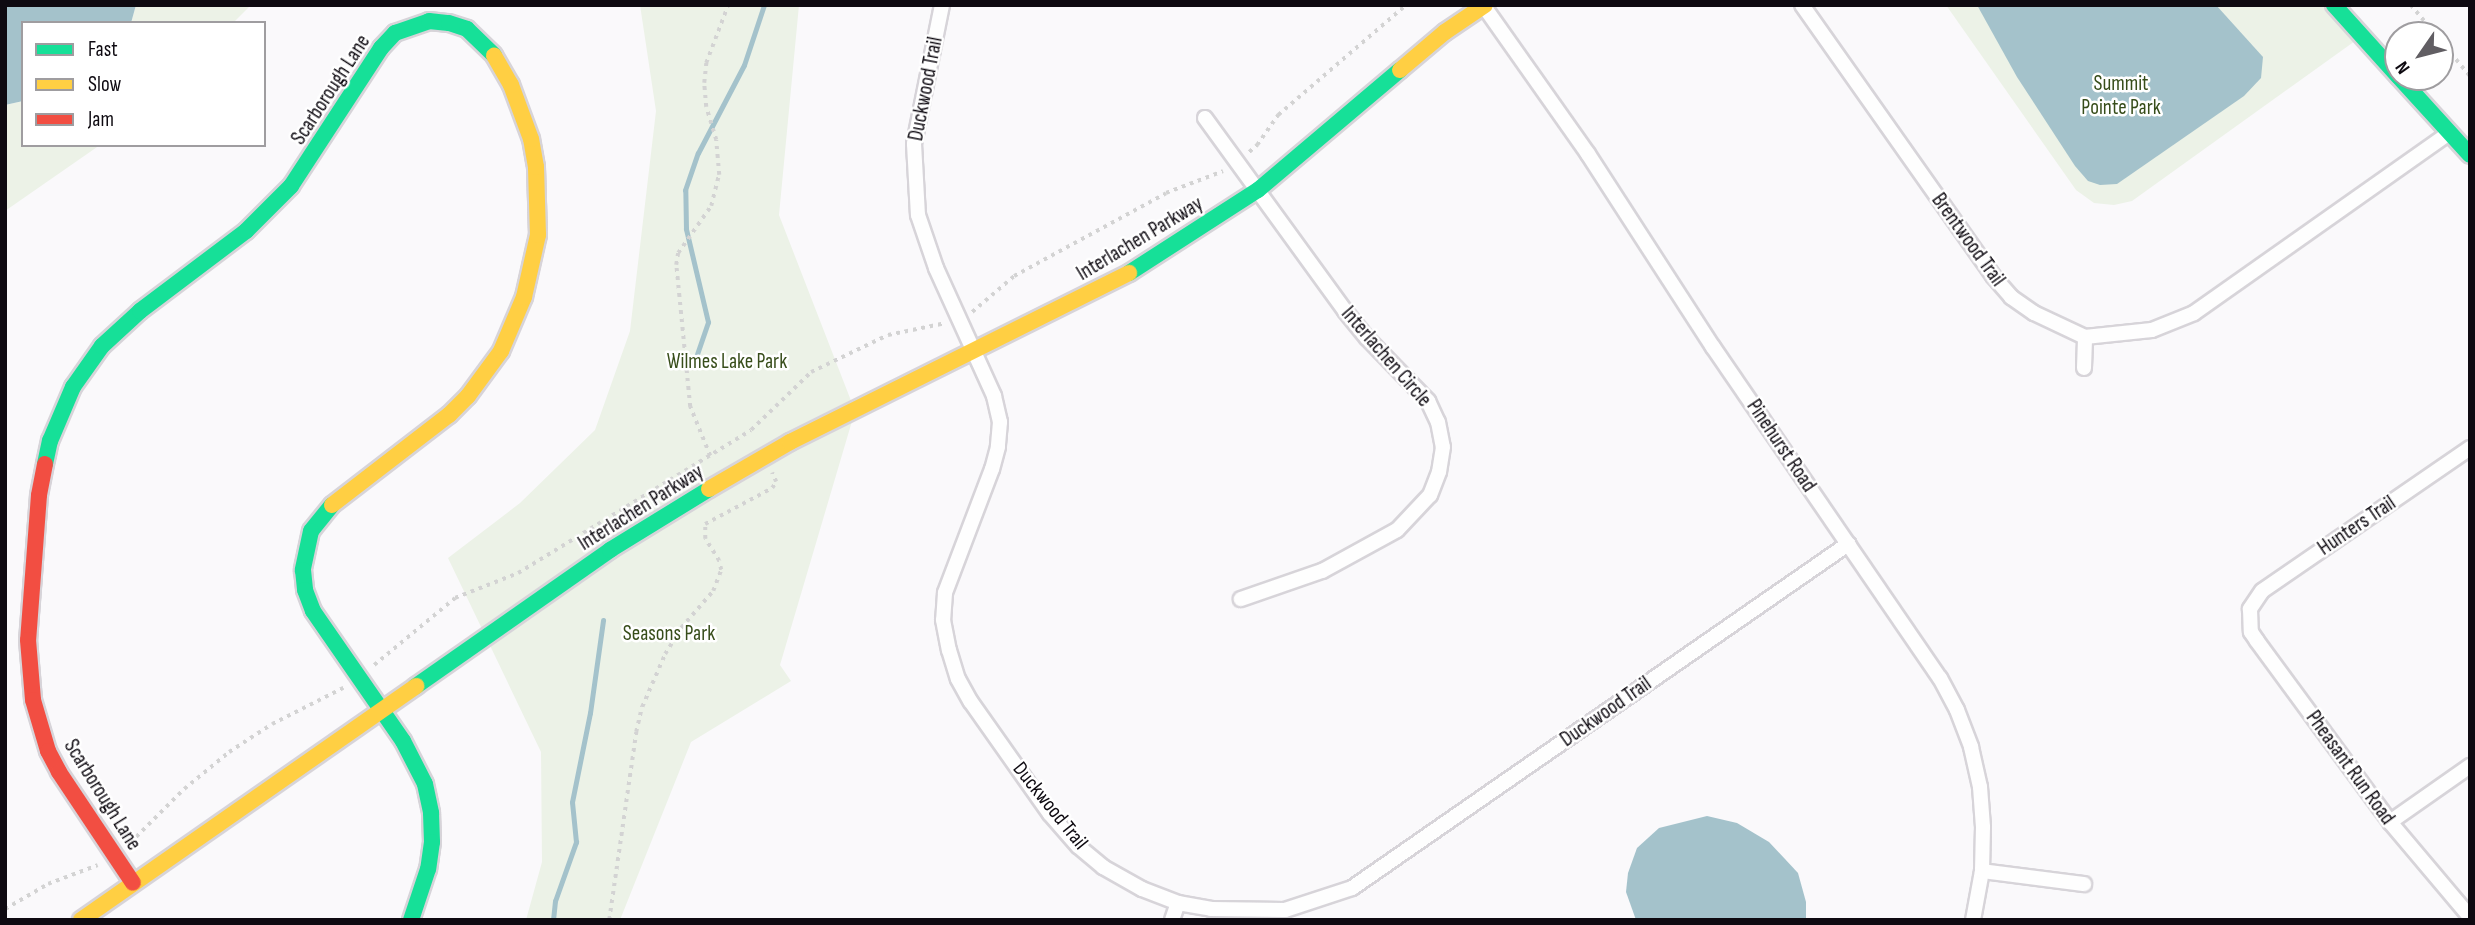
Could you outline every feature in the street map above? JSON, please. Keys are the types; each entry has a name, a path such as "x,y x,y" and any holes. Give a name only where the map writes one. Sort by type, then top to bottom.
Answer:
{"street":[{"name":"Duckwood Trail","path":"942,5 914,144 915,181 925,239 995,396 1000,422 998,447 992,469 945,593 943,620 958,680 1050,814 1078,846 1103,867 1142,890 1178,903 1211,909 1285,910 1352,888 1848,544"},
{"name":"Interlachen Parkway","path":"81,920 610,550 764,457 1122,278 1258,190 1445,32 1484,5"},
{"name":"Pinehurst Road","path":"1484,5 1588,154 1713,347 1940,678 1957,710 1971,747 1980,787 1982,871 1973,920"},
{"name":"Brentwood Trail","path":"1802,5 1993,276 2011,297 2034,313 2085,337"},
{"path":"2333,5 2384,61"},
{"name":"Scarborough Lane","path":"133,884 72,794 48,751 39,724 29,670 39,495 50,442 61,412 73,387 102,346 140,311 246,232 291,187 381,48 395,33 429,21 449,23 467,29 485,43 511,85 531,139 536,167 537,235 524,297 501,351 485,374 449,415 339,497 311,531 305,551 305,590 313,611 416,761 432,813 428,869 411,920"},
{"path":"2411,91 2470,155"},
{"path":"1205,118 1258,190"},
{"path":"2084,368 2085,337 2152,330 2194,313 2449,133"},
{"name":"Interlachen Circle","path":"1241,599 1322,571 1396,530 1430,495 1439,472 1443,447 1438,422 1428,401 1367,338 1258,190"},
{"name":"Hunters Trail","path":"2250,609 2262,591 2470,448"},
{"name":"Pheasant Run Road","path":"2250,609 2251,632 2390,822 2470,917"},
{"path":"2390,822 2470,766"},
{"path":"1982,871 2084,884"},
{"path":"1172,920 1178,903"}],"path":[{"path":"710,456 690,407 676,265 678,253 710,206 719,175 716,141 706,107 706,63 728,5"},
{"path":"5,909 22,897 92,869 115,855 137,838 184,789 229,752 272,724 359,678 455,598 518,573 751,430 811,372 888,335 961,321 1014,276 1166,193 1224,170 1257,145 1278,116 1406,5"},
{"path":"2411,5 2424,21"},
{"path":"2454,57 2470,76"},
{"path":"610,920 636,732 642,707 665,654 681,628 713,590 719,577 719,561 703,532 705,524 772,488 776,482 751,430"}],"green space":[{"path":"136,5 251,5 235,21 132,21"},
{"path":"640,5 799,5 779,215 855,411 780,665 791,681 691,742 620,920 526,920 542,862 541,752 448,558 520,503 595,430 630,331 656,111"},
{"name":"Summit Pointe Park","path":"1946,5 2334,5 2362,36 2132,201 2114,205 2094,203 2076,190"},
{"path":"21,101 21,147 97,147 5,211 5,105"}],"water":[{"path":"5,5 136,5 132,21 21,21 21,101 5,105"},
{"name":"Summit Pointe Park","path":"1977,5 2216,5 2263,57 2261,78 2244,96 2117,184 2100,185 2088,181 2075,166 2017,77"},
{"path":"1707,816 1737,823 1769,842 1798,873 1806,902 1806,920 1636,920 1626,892 1628,873 1637,848 1659,828"}],"waterway":[{"path":"696,357 708,322 686,229 685,190 698,153 744,65 764,5"},
{"path":"553,920 555,901 576,842 572,802 590,713 603,620"}],"traffic: fast":[{"path":"2334,5 2384,60"},
{"path":"45,464 50,441 73,387 102,346 140,311 246,231 291,186 381,48 395,33 429,21 449,23 467,29 494,55"},
{"path":"1129,273 1258,190 1400,70"},
{"path":"2412,91 2470,155"},
{"path":"416,686 610,550 709,489"},
{"path":"332,505 311,531 303,570 305,590 313,611 403,741 425,784 431,813 432,842 428,869 411,920"}],"traffic: slow":[{"path":"1400,70 1445,32 1485,5"},
{"path":"332,505 449,415 468,396 501,351 524,297 538,235 536,167 531,139 511,85 494,55"},
{"path":"709,489 790,442 1129,273"},
{"path":"81,920 416,686"}],"traffic: jam":[{"path":"45,464 39,495 28,640 33,700 48,751 59,772 133,883"}],"park label":[{"name":"Wilmes Lake Park","path":"727,362"},
{"name":"Seasons Park","path":"669,634"}]}
